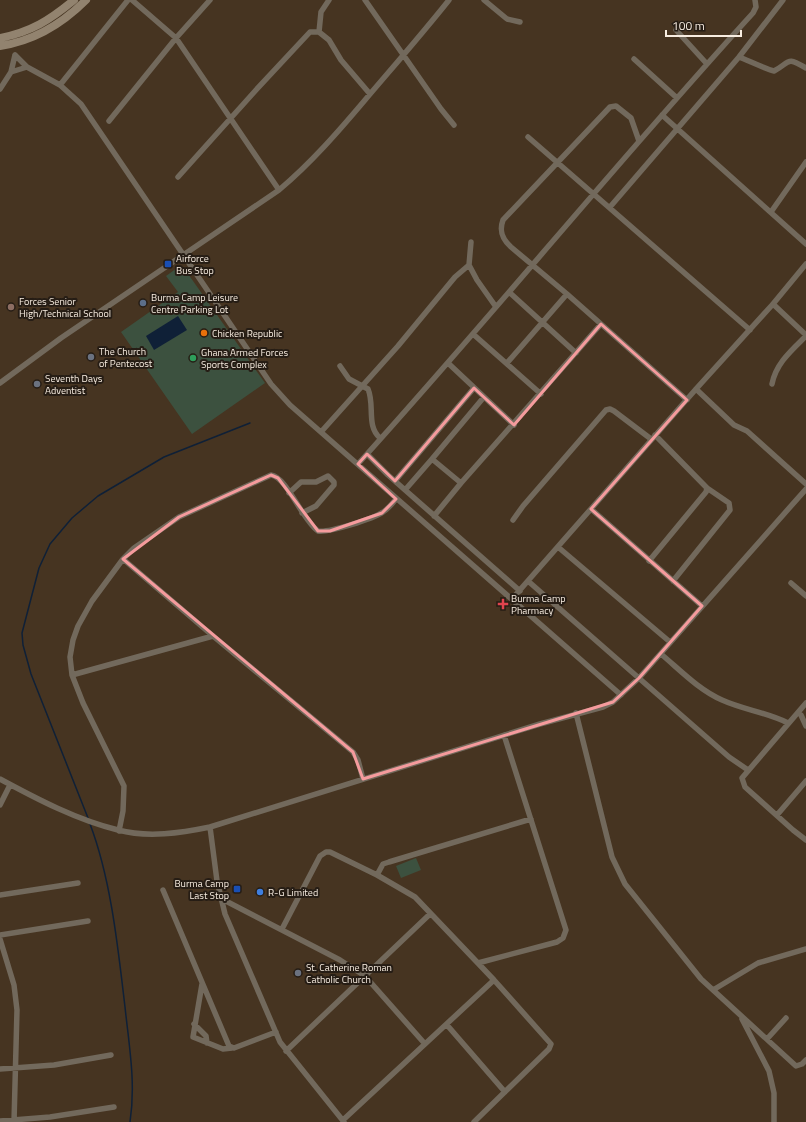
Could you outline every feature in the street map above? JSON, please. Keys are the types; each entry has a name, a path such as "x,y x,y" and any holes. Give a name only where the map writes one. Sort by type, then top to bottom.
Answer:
{"main road":[{"path":"0,38 33,29 48,21 74,0"},
{"path":"0,46 27,41 49,30 73,13 86,0"}],"street":[{"path":"60,85 128,0"},
{"path":"132,0 176,38 279,190"},
{"path":"109,121 176,38 210,0"},
{"path":"319,32 321,12 329,0"},
{"path":"365,0 441,110 454,125"},
{"path":"0,383 61,338 279,190 309,163 404,57 449,0"},
{"path":"484,0 507,19 520,22"},
{"path":"358,464 473,334 639,140 753,13 756,7 755,0"},
{"path":"610,207 739,57 783,0"},
{"path":"178,177 230,118 305,37 314,30 330,40 342,60 370,94"},
{"path":"676,30 707,64"},
{"path":"0,89 11,72 15,55 27,67 60,85 73,95 89,114 183,256 271,384 290,405 621,696"},
{"path":"739,57 758,64 770,71 774,71 786,61 791,61 806,68"},
{"path":"634,59 677,98"},
{"path":"11,72 27,67"},
{"path":"639,140 630,118 616,106 610,107 504,220 501,226 502,234 505,242 568,294 687,400"},
{"path":"662,115 806,244"},
{"path":"528,137 557,164 610,207 750,330"},
{"path":"771,212 806,162"},
{"path":"471,242 469,265 477,280 496,307"},
{"path":"512,599 653,437 773,304 806,264"},
{"path":"321,432 363,386 455,277 469,265"},
{"path":"509,292 576,353"},
{"path":"507,363 568,294"},
{"path":"772,384 777,369 806,335 773,304"},
{"path":"434,516 461,483 514,425 601,324"},
{"path":"473,334 541,394"},
{"path":"448,362 514,425"},
{"path":"340,366 349,379 368,389 370,394 373,431 380,438"},
{"path":"395,481 474,388"},
{"path":"696,389 734,426 747,431 806,484"},
{"path":"405,490 484,397"},
{"path":"513,520 539,487 608,409 614,411 653,437 707,488 729,503 730,510 673,581"},
{"path":"368,454 395,481 520,591"},
{"path":"432,460 461,483"},
{"path":"119,831 123,811 124,786 83,703 72,675 70,657 73,640 78,626 92,601 123,558 134,548 179,517 266,476 276,475 313,528 324,532 382,513 396,499"},
{"path":"289,493 301,482 316,482 328,476 334,482 334,485 318,503 302,513"},
{"path":"650,561 706,492 707,488"},
{"path":"0,779 47,804 119,831 166,834 180,833 210,827 576,713 604,707 621,696 639,678 806,489"},
{"path":"591,509 702,606"},
{"path":"558,547 670,642"},
{"path":"123,558 213,636 353,752 358,760 363,779"},
{"path":"528,581 729,757 748,770"},
{"path":"791,583 806,596"},
{"path":"72,675 213,636"},
{"path":"661,654 710,694 734,705 772,715 788,723"},
{"path":"806,703 801,715 788,723 742,778 745,787 806,840"},
{"path":"576,713 598,809 612,857 625,884 701,979 796,1066 802,1064 806,1060"},
{"path":"801,715 806,726"},
{"path":"478,963 557,942 563,938 566,930 504,735"},
{"path":"777,815 805,784"},
{"path":"0,805 10,785"},
{"path":"376,875 383,864 531,819"},
{"path":"210,827 220,898 225,914 276,1032 286,1051 343,1121 425,1044 447,1026 494,980"},
{"path":"282,929 323,853 330,852 411,894 494,980 551,1044 549,1049 474,1122"},
{"path":"0,895 78,883"},
{"path":"163,890 202,984 228,1043 232,1048"},
{"path":"220,898 340,960 365,976 425,1044"},
{"path":"286,1051 430,914"},
{"path":"0,935 88,921"},
{"path":"0,939 14,985 17,1030 14,1122"},
{"path":"713,990 758,963 806,949"},
{"path":"799,952 806,954"},
{"path":"202,984 193,1036 223,1049 232,1048 276,1032"},
{"path":"199,1002 210,1001"},
{"path":"738,1014 769,1071 774,1093 774,1122"},
{"path":"767,1039 786,1018"},
{"path":"194,1024 206,1036 207,1043"},
{"path":"447,1026 505,1092"},
{"path":"0,1070 54,1066 111,1055"},
{"path":"0,1122 14,1122 114,1107"}],"highlighted area":[{"path":"601,324 687,400 591,509 702,606 639,678 613,702 363,779 353,752 123,559 179,517 271,475 278,478 318,531 330,531 382,513 396,499 358,464 367,454 395,481 474,388 514,425"}],"green space":[{"name":"Ghana Armed Forces Sports Complex","path":"177,268 186,271 265,383 192,434 121,332 178,292 166,276"},
{"path":"416,858 421,870 401,878 396,866"}],"water":[{"path":"178,316 187,330 154,350 146,336"}],"waterway":[{"path":"88,818 31,674 23,645 22,633 39,568 50,544 72,518 98,496 164,457 250,423"},
{"path":"90,824 103,868 113,914 131,1064 132,1107 130,1122"}],"place":[{"name":"Airforce Bus Stop","path":"168,264"},
{"name":"Burma Camp Leisure Centre Parking Lot","path":"143,303"},
{"name":"Forces Senior High/Technical School","path":"11,307"},
{"name":"Chicken Republic","path":"204,333"},
{"name":"The Church of Pentecost","path":"91,357"},
{"name":"Ghana Armed Forces Sports Complex","path":"193,358"},
{"name":"Seventh Days Adventist","path":"37,384"},
{"name":"Burma Camp Pharmacy","path":"503,604"},
{"name":"Burma Camp Last Stop","path":"237,889"},
{"name":"R-G Limited","path":"260,892"},
{"name":"St. Catherine Roman Catholic Church","path":"298,973"}]}
